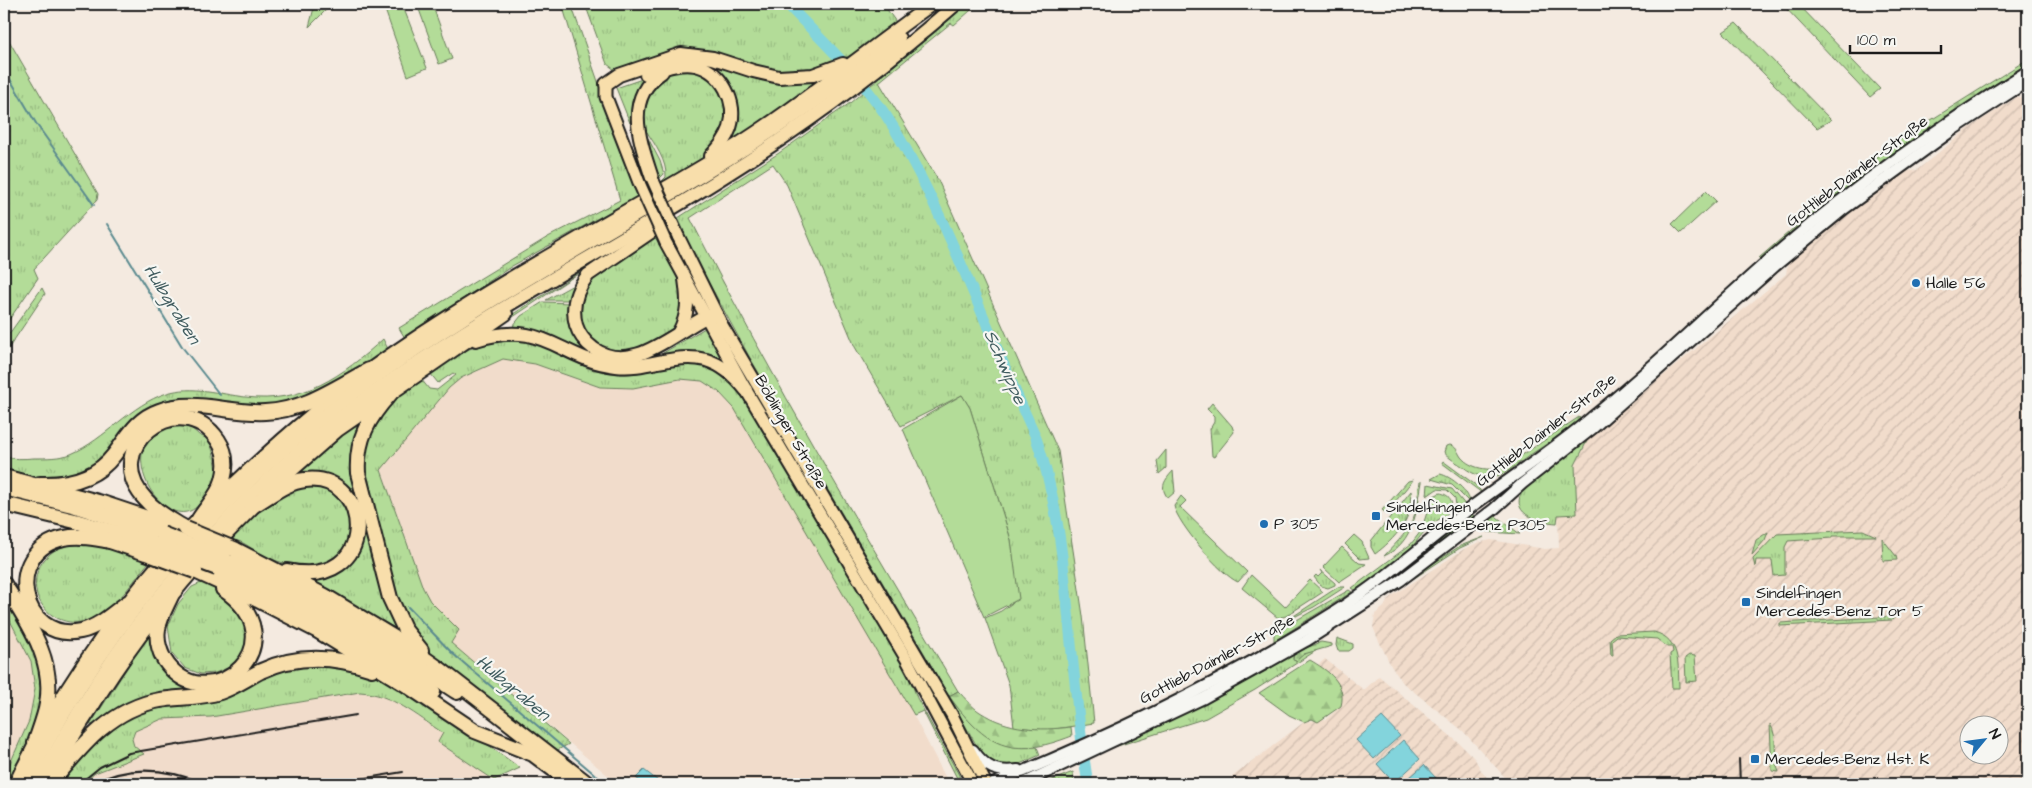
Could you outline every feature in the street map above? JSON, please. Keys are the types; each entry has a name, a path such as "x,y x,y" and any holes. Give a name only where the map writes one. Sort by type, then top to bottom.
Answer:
{"highway":[{"path":"866,62 932,4"},
{"path":"26,784 79,689 141,600 211,519 294,441 349,397 413,352 516,287 717,168 866,62 939,4"},
{"path":"40,484 73,482 98,471 113,456 134,427 160,410 191,406 246,412 284,410 315,400 369,370 487,294 700,168 956,4"},
{"path":"606,84 611,78 671,57 687,54 713,58 770,76 796,77 834,83"},
{"path":"606,84 614,84 668,68 686,65 703,68 717,77 729,96 732,112 728,133 720,146 700,168"},
{"path":"652,178 639,136 637,112 640,97 646,86 668,68"},
{"path":"710,318 679,332 642,354 624,358 604,354 586,342 577,327 574,302 579,287 588,275 704,197 720,179 834,83"},
{"path":"46,784 86,698 138,623 187,563 238,508 306,445 367,398 425,357 523,296 720,179"},
{"path":"679,332 685,321 688,308 685,279"},
{"path":"46,784 96,700 138,639 171,596 229,530 254,505 338,430 465,344 512,309 523,296"},
{"path":"627,367 650,358 710,318"},
{"path":"465,344 492,335 519,333 552,342 602,363 627,367 636,367 680,357 699,358 730,372 746,390"},
{"path":"15,784 36,743 84,665 127,604 199,519 277,443 369,370"},
{"path":"390,394 375,410 361,435 358,452 358,473 382,571 394,608 405,630 433,664"},
{"path":"161,535 157,511 141,494 133,479 131,463 134,448 144,433 157,423 175,419 191,420 205,427 215,436 224,451 226,468 223,482 199,519"},
{"path":"4,476 40,484 161,535 213,569 396,678 475,731 532,754 573,784"},
{"path":"213,569 275,570 312,574 330,570 339,564 348,556 354,544 357,529 355,512 350,501 335,487 312,480 288,485 254,505"},
{"path":"4,488 84,508 161,535 213,569 279,597 344,633 411,676 502,742"},
{"path":"4,504 83,523 161,535"},
{"path":"4,513 65,527 110,541"},
{"path":"127,604 88,629 68,632 45,624 33,612 26,596 25,582 29,565 39,551 48,544 75,537 110,541 186,530 213,569 245,608 252,624 254,639 248,658 239,670 226,679 212,683 191,681 175,672 165,661 159,646 158,631 171,596"},
{"path":"213,569 284,587 348,622 553,756"},
{"path":"275,570 355,614 433,664 588,784"},
{"path":"4,584 36,638 48,673 46,709 36,743"},
{"path":"46,784 98,730 124,713 150,702 212,694 229,689 276,665 310,658 347,661 396,678"}],"main road":[{"name":"Gottlieb-Daimler-Straße","path":"993,784 1034,767 1174,701 1273,649 1384,578 1481,500 1590,419 1769,259 1833,206 1934,131 2028,71"},
{"name":"Gottlieb-Daimler-Straße","path":"1026,783 1204,698 1258,669 1401,580 1494,509 1523,483 1599,423 1775,266 1844,209 1954,129 2028,81"},
{"name":"Böblinger Straße","path":"606,84 606,97 640,185 666,243 685,279 965,739 986,784"},
{"name":"Böblinger Straße","path":"652,178 678,236 710,318 746,390 907,660 973,784"},
{"path":"965,739 980,760 993,770 1011,771 1034,767"}],"shaded area":[{"path":"2017,97 2028,98 2028,784 1511,784 1463,731 1403,683 1391,666 1377,637 1373,627 1375,614 1384,607 1389,598 1464,549 1477,543 1491,540 1545,549 1559,548 1558,515 1577,513 1575,465 1589,437 1786,274 1788,261 1901,172 1917,170 1969,128"},
{"path":"503,359 535,364 600,387 633,388 680,379 702,381 719,392 734,408 901,691 949,784 618,784 451,643 458,630 430,601 423,588 381,469 449,388 461,378"},
{"path":"4,609 31,661 35,689 29,721 4,777"},
{"path":"1325,659 1364,690 1379,676 1459,743 1475,759 1482,772 1493,784 1223,784 1304,722 1326,719 1341,706 1341,691 1333,676 1318,665"},
{"path":"360,692 374,693 389,698 444,733 438,742 500,784 77,784 95,767 141,752 134,746 132,739 135,731 162,719 211,717"}],"green space":[{"path":"315,4 332,4 309,27"},
{"path":"383,4 402,4 427,68 408,76"},
{"path":"417,4 432,4 452,59 439,64"},
{"path":"562,4 571,4 639,199 627,202 512,266 405,338 399,328 548,237 620,200"},
{"path":"585,4 593,6 593,4 883,4 896,22 918,4 923,4 858,52 822,68 784,73 696,50 685,49 615,70 607,64"},
{"path":"966,4 978,4 954,25 951,23 879,82 938,180 1058,451 1083,616 1094,723 1048,730 1014,727 1009,685 985,618 1001,611 1018,599 1011,540 970,408 962,395 901,426 855,347 787,185 773,164 690,218 786,398 958,691 949,696 976,728 986,735 1008,746 1022,748 1037,747 1040,755 1015,766 997,767 982,755 750,358 705,276 703,276 682,233 684,231 678,218 779,153 850,103"},
{"path":"1782,4 1798,4 1880,89 1870,97"},
{"path":"1736,23 1831,120 1817,128 1723,32"},
{"path":"4,32 98,194 97,200 34,269 38,278 4,327"},
{"path":"685,58 695,59 756,77 782,81 809,79 826,75 827,77 728,145 736,125 736,105 732,90 725,78 717,70 704,63 683,61 668,63"},
{"path":"2028,59 2028,67 1762,261 1759,258 1856,174 1856,170 1904,137"},
{"path":"678,69 691,70 708,76 718,87 730,115 712,151 663,185 662,181 666,177 665,165 647,132 644,132 640,108 645,98 667,72"},
{"path":"648,70 624,79 615,81"},
{"path":"645,78 632,104 630,123 616,88"},
{"path":"648,138 660,161 664,174 660,178 652,158"},
{"path":"1706,191 1716,201 1681,233 1672,224"},
{"path":"654,234 674,270 684,296 677,327 640,351 615,353 588,339 577,316 586,281"},
{"path":"582,271 507,321 497,324"},
{"path":"577,283 571,300 546,300"},
{"path":"42,288 45,294 4,355 4,341"},
{"path":"543,302 571,303 571,316 599,356 544,333 513,326 521,316"},
{"path":"705,328 726,363 653,359"},
{"path":"383,339 388,349 352,376 280,408 179,402 121,450 88,471 72,478 44,480 4,471 4,457 19,459 48,458 71,454 84,448 141,405 167,393 196,390 266,398 286,396 304,391 337,375"},
{"path":"501,339 520,340 537,344 589,368 615,373 628,374 673,365 696,364 722,375 738,388 907,670 917,698 959,775 960,784 923,711 914,715 734,408 719,392 702,381 680,379 633,388 600,387 535,364 503,359 461,378 449,388 381,470 423,588 430,601 459,630 451,643 569,744 550,754 426,649 400,612 365,493 362,446 389,401 421,379 429,389 437,390 456,375 453,373 438,383 430,373 469,349"},
{"path":"962,395 970,408 1011,540 1019,599 984,617 903,429"},
{"path":"1212,403 1232,426 1234,432 1214,457 1212,456 1210,429 1214,422 1214,416 1207,409"},
{"path":"367,416 357,438 398,626 397,629 299,576 350,559 350,495 294,478 312,459"},
{"path":"1579,417 1582,421 1570,430 1499,475 1483,477 1473,473 1452,460 1444,452 1446,446 1450,445 1456,448 1465,461 1475,467 1486,469 1503,468"},
{"path":"187,424 199,435 208,439 215,461 216,476 212,490 197,507 190,511 177,512 165,506 154,495 146,481 142,466 143,450 150,437 164,427"},
{"path":"1586,438 1588,439 1575,465 1577,514 1558,515 1557,523 1541,521 1526,514 1519,503 1520,496 1525,487"},
{"path":"1166,450 1166,468 1159,474 1157,461"},
{"path":"1443,461 1477,486 1482,493 1442,463"},
{"path":"1173,471 1175,492 1168,498 1165,494 1164,484"},
{"path":"1440,474 1459,485 1467,494 1470,503 1452,485 1431,479"},
{"path":"1413,480 1386,513 1382,510 1408,481"},
{"path":"1420,482 1422,482 1416,514 1408,534 1402,543 1384,556 1411,524 1416,510"},
{"path":"1428,484 1452,489 1467,507 1416,548 1431,531 1451,516 1456,506 1455,498 1447,490 1437,489 1427,496"},
{"path":"300,486 327,489 338,497 346,507 350,519 350,531 347,543 340,554 330,562 317,567 294,566 270,558 243,543 233,540 235,535 268,503"},
{"path":"1411,491 1410,510 1402,527 1375,554 1371,547 1371,541"},
{"path":"1440,493 1448,496 1451,501 1452,504 1449,512 1428,527 1400,558 1355,590 1352,588 1411,544 1421,531 1432,497"},
{"path":"1181,496 1186,501 1180,507 1247,572 1238,582 1212,560 1183,524 1174,506"},
{"path":"1471,513 1474,516 1390,582 1400,570"},
{"path":"1494,515 1520,534 1488,532 1485,521"},
{"path":"1863,530 1876,536 1832,536 1832,538 1788,541 1785,547 1785,575 1774,576 1772,560 1756,560 1755,567 1753,559 1777,534"},
{"path":"1768,532 1765,540 1752,555 1756,540"},
{"path":"1354,535 1362,542 1369,558 1360,559 1345,544"},
{"path":"1484,537 1460,548 1355,617 1361,611 1460,546"},
{"path":"1882,538 1896,556 1897,560 1883,561"},
{"path":"76,543 103,545 149,562 124,594 109,609 92,619 76,622 62,620 50,614 41,604 36,592 36,579 40,565 51,553"},
{"path":"1342,547 1359,563 1366,564 1339,582 1323,567"},
{"path":"1320,570 1335,585 1328,588 1321,586 1314,577 1316,575 1318,577 1322,573"},
{"path":"1251,575 1285,607 1310,580 1323,592 1286,616 1278,618 1242,588"},
{"path":"201,583 211,585 227,595 238,611 249,638 240,660 230,667 215,673 201,674 185,668 172,653 168,626 178,604 192,587"},
{"path":"1338,587 1345,587 1314,607 1286,621"},
{"path":"4,589 38,647 44,707 13,784 4,784 4,777 29,721 35,689 31,661 4,609"},
{"path":"1349,590 1352,592 1274,641 1274,633"},
{"path":"1896,616 1892,620 1780,626 1780,623"},
{"path":"1654,632 1663,635 1674,647 1678,662 1679,688 1672,688 1670,654 1673,652 1672,647 1667,647 1657,639 1617,636 1612,640 1613,655 1611,655 1610,639 1616,634"},
{"path":"149,634 152,634 155,653 162,668 173,679 189,689 113,713 96,724 90,725"},
{"path":"1337,638 1353,644 1353,648 1349,651 1338,651 1336,645"},
{"path":"1321,642 1332,644 1332,646 1304,654 1296,661 1293,660 1294,653"},
{"path":"1317,650 1255,690 1206,718 1111,748 1216,697 1294,653 1293,659 1296,661 1300,655"},
{"path":"1689,655 1695,656 1697,681 1686,682 1685,658"},
{"path":"1310,660 1334,678 1341,691 1342,698 1341,706 1318,722 1312,719 1304,722 1289,715 1259,693"},
{"path":"312,661 378,674 470,732 520,768 494,780 438,742 443,733 414,713 383,697 360,692 211,717 162,719 135,731 132,739 134,746 144,754 95,773 82,784 59,784 82,750 133,712"},
{"path":"958,691 977,710 991,718 1024,728 1071,727 1072,736 1032,747 1016,747 1001,744 975,727 962,713 949,696"},
{"path":"1770,724 1773,729 1779,772 1772,771"},
{"path":"1073,772 1074,784 1044,784 1045,783"}],"water":[{"path":"1382,717 1400,736 1374,759 1356,740"},
{"path":"1403,740 1420,759 1394,783 1377,764"},
{"path":"1424,765 1436,778 1428,784 1402,784"},
{"path":"644,770 662,784 644,784 636,778"}],"waterway":[{"name":"Schwippe","path":"787,4 858,78 894,128 914,164 951,241 1035,435 1049,481 1058,527 1079,723 1088,784"},
{"name":"Hulbgraben","path":"4,69 37,125 94,205"},
{"name":"Hulbgraben","path":"107,224 183,348 220,395"},
{"name":"Hulbgraben","path":"408,607 452,653 606,784"}],"railway":[{"path":"79,784 100,767 129,753 356,715"},
{"path":"1739,759 1740,784"},
{"path":"92,784 120,773 148,770 177,774 205,784"},
{"path":"330,784 403,772"}],"place":[{"name":"Halle 56","path":"1916,283"},
{"name":"Sindelfingen Mercedes-Benz P305","path":"1376,516"},
{"name":"P 305","path":"1264,524"},
{"name":"Sindelfingen Mercedes-Benz Tor 5","path":"1746,602"},
{"name":"Mercedes-Benz Hst. K","path":"1755,759"}]}
